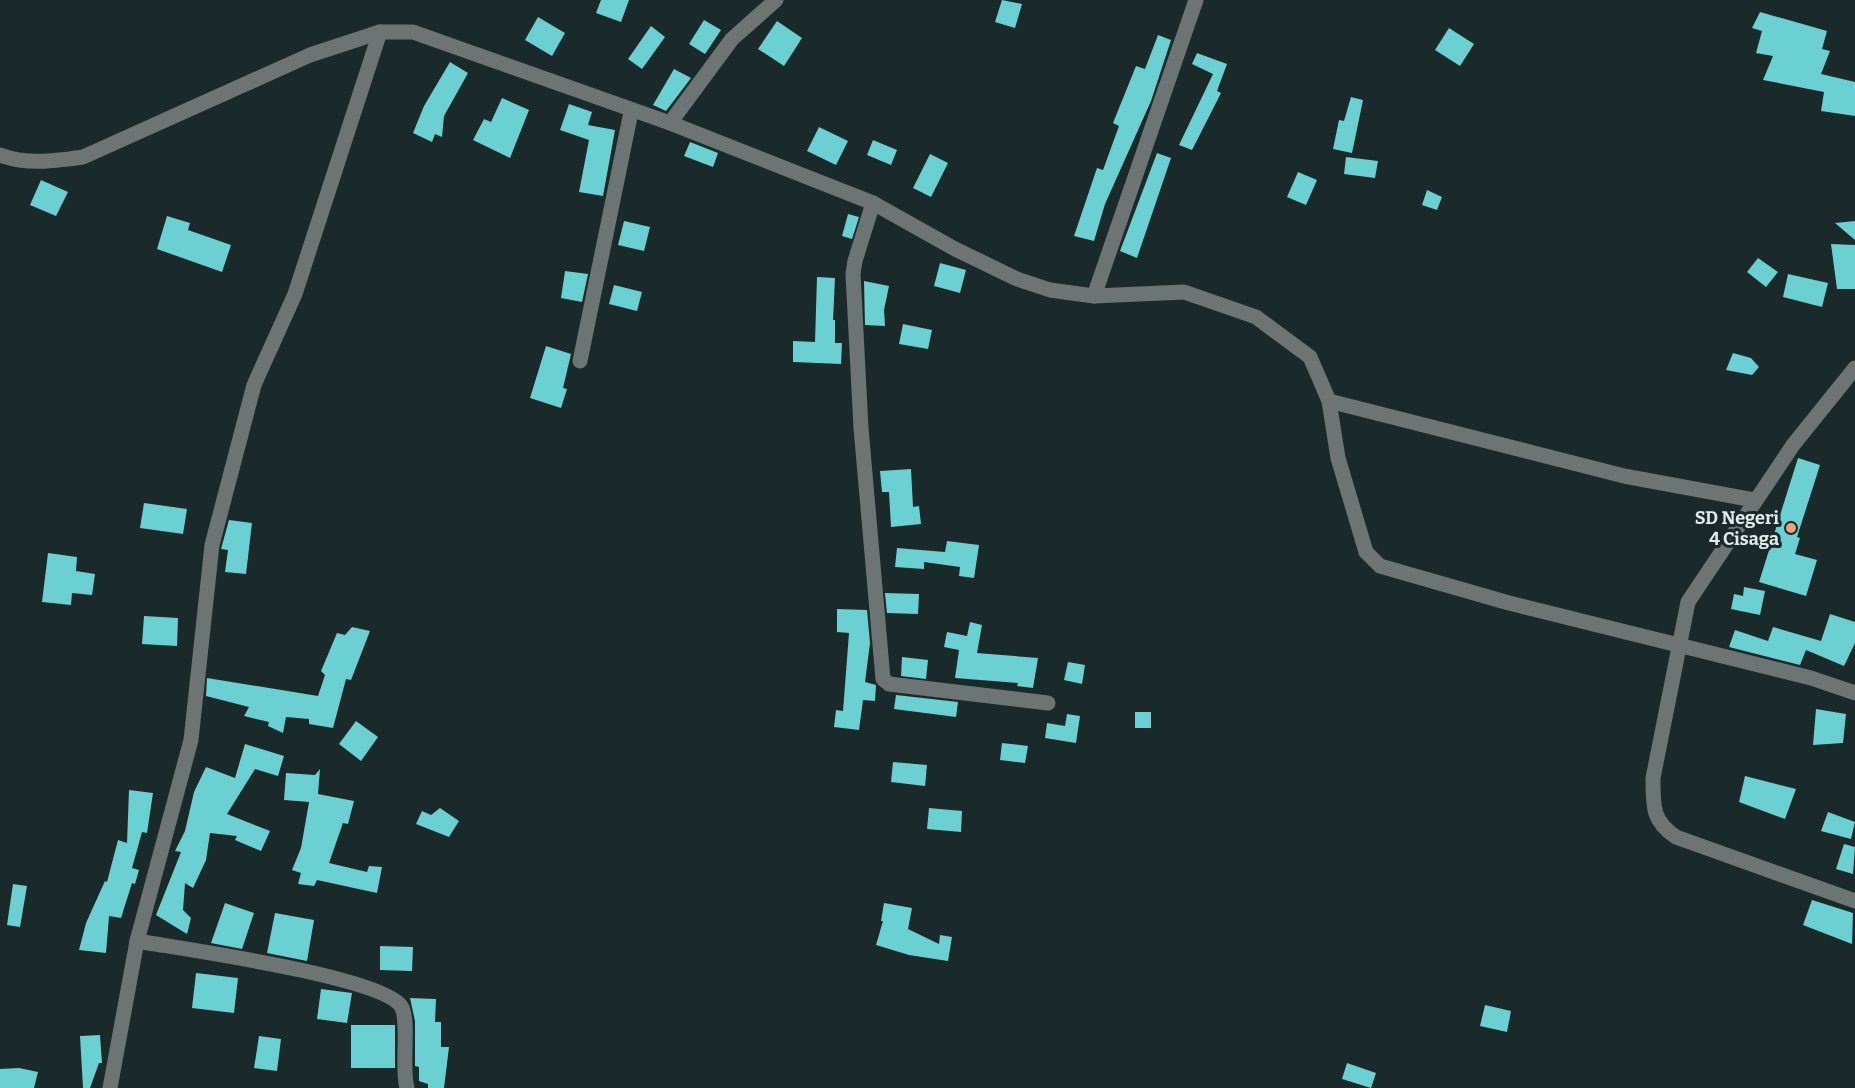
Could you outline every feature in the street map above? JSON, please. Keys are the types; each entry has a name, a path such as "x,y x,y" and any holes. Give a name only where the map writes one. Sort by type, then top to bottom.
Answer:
{"street":[{"path":"670,123 732,39 776,0"},
{"path":"1094,297 1197,0"},
{"path":"110,1088 137,941 191,740 212,545 254,385 295,294 380,32"},
{"path":"0,155 14,160 45,163 83,157 310,55 380,32 413,32 631,112 670,123 873,203 939,241 1017,279 1050,290 1094,297 1184,292 1256,317 1310,357 1329,401 1338,458 1366,552 1380,566 1509,603 1811,678 1855,693"},
{"path":"580,361 631,112"},
{"path":"873,203 853,274 861,428 883,679 889,684 1048,703"},
{"path":"1855,368 1793,445 1754,500 1729,543 1688,602 1653,778 1653,802 1658,822 1676,837 1855,901"},
{"path":"1329,401 1624,476 1754,500"},
{"path":"137,941 338,978 392,997 403,1008 407,1088"}],"building":[{"path":"601,0 629,0 621,22 596,13"},
{"path":"1002,0 1022,4 1015,28 995,22"},
{"path":"1760,12 1827,31 1822,49 1830,51 1821,74 1855,82 1855,116 1821,111 1824,92 1763,80 1773,56 1756,53 1762,31 1752,28"},
{"path":"538,17 565,33 552,56 525,40"},
{"path":"704,20 721,30 705,54 689,44"},
{"path":"777,21 802,38 784,66 758,49"},
{"path":"651,26 665,37 642,69 628,59"},
{"path":"1449,28 1474,44 1460,66 1435,50"},
{"path":"1158,35 1171,40 1151,101 1105,204 1094,241 1074,236 1097,168 1103,170 1119,126 1113,123 1136,66 1145,69"},
{"path":"1197,53 1227,64 1217,91 1221,93 1192,150 1179,145 1213,74 1192,64"},
{"path":"450,62 468,73 444,116 442,137 435,134 432,142 413,133 424,106"},
{"path":"674,69 691,78 666,111 653,105"},
{"path":"1351,97 1363,100 1352,153 1333,149 1339,120 1344,121"},
{"path":"502,98 529,110 510,158 473,140 484,119 491,122"},
{"path":"569,104 592,112 588,125 615,130 603,196 579,192 589,140 560,130"},
{"path":"819,127 848,141 836,165 807,151"},
{"path":"873,140 897,150 891,165 867,155"},
{"path":"690,142 718,153 713,167 684,156"},
{"path":"1157,153 1171,158 1137,258 1120,251"},
{"path":"930,154 948,163 931,197 913,188"},
{"path":"1346,157 1378,161 1375,178 1344,174"},
{"path":"1298,172 1317,180 1306,205 1287,197"},
{"path":"41,180 68,192 56,216 30,205"},
{"path":"1427,190 1442,197 1437,210 1422,205"},
{"path":"848,214 859,217 852,239 842,236"},
{"path":"167,216 190,223 188,230 231,245 222,272 157,249"},
{"path":"624,221 650,227 644,251 618,245"},
{"path":"1855,221 1855,240 1835,223"},
{"path":"1831,244 1855,245 1855,289 1837,289"},
{"path":"1758,258 1778,272 1766,287 1747,272"},
{"path":"940,263 966,270 960,293 934,286"},
{"path":"565,271 588,274 582,302 561,298"},
{"path":"1788,274 1828,283 1822,307 1783,297"},
{"path":"817,277 835,278 833,320 835,320 835,343 842,343 841,364 793,362 793,341 815,342"},
{"path":"864,281 889,286 884,310 885,326 865,325"},
{"path":"614,285 642,292 637,311 609,304"},
{"path":"903,324 932,330 928,349 899,344"},
{"path":"546,346 571,354 563,388 567,389 561,408 530,398"},
{"path":"1733,353 1751,358 1759,367 1752,375 1726,370"},
{"path":"1798,458 1820,465 1797,537 1800,538 1795,554 1817,560 1806,596 1759,582"},
{"path":"911,469 913,507 919,506 921,524 891,527 889,492 882,492 880,471"},
{"path":"144,503 187,509 183,534 140,528"},
{"path":"229,520 252,523 246,574 225,572 228,550 221,549"},
{"path":"947,541 979,545 974,578 959,576 960,567 924,562 924,569 895,567 897,548 945,552"},
{"path":"48,553 77,557 76,571 95,574 92,595 72,593 71,605 42,602"},
{"path":"1744,587 1765,591 1760,615 1731,609 1734,594 1743,596"},
{"path":"885,593 919,594 918,614 887,613"},
{"path":"837,609 867,610 870,643 865,682 876,685 875,701 863,700 859,730 834,727 836,710 843,711 849,633 837,632"},
{"path":"1830,614 1855,622 1855,643 1844,666 1806,650 1800,665 1729,647 1735,630 1768,641 1773,627 1821,641"},
{"path":"144,616 178,618 177,646 142,644"},
{"path":"970,622 982,625 977,653 1038,658 1033,688 1017,686 1018,683 955,678 959,650 944,647 947,632 967,636"},
{"path":"352,627 370,631 351,680 346,679 333,728 309,724 309,719 286,717 283,733 268,726 269,722 244,716 249,707 206,696 207,678 318,696 325,675 321,671 337,633 345,635"},
{"path":"902,657 928,660 926,679 901,676"},
{"path":"1068,662 1085,665 1082,684 1064,680"},
{"path":"896,695 958,702 956,717 894,709"},
{"path":"1816,709 1846,714 1843,743 1813,745"},
{"path":"1135,712 1151,712 1151,728 1135,728"},
{"path":"1067,714 1080,716 1076,743 1045,738 1047,723 1065,726"},
{"path":"356,721 378,737 361,761 339,744"},
{"path":"1002,743 1028,746 1025,763 1000,760"},
{"path":"245,744 284,756 278,776 255,769 227,814 270,831 261,851 235,840 237,836 210,833 206,860 193,888 185,883 183,910 191,918 187,934 156,915 181,852 175,851 185,831 194,792 206,767 235,778"},
{"path":"893,762 927,765 925,786 891,782"},
{"path":"320,769 318,794 354,801 348,824 343,823 329,863 367,872 369,866 382,867 377,893 317,880 314,886 298,884 301,873 292,870 301,848 309,802 284,800 286,773 315,775"},
{"path":"1745,776 1796,789 1785,819 1739,802"},
{"path":"129,790 153,793 147,833 142,832 132,868 139,870 135,884 132,883 121,918 109,916 106,953 79,950 86,923 105,881 107,882 118,840 127,843"},
{"path":"440,808 459,821 449,837 416,824 422,811 431,815"},
{"path":"929,808 962,811 961,832 927,829"},
{"path":"1828,812 1855,822 1851,839 1821,831"},
{"path":"1844,844 1855,847 1853,874 1836,869"},
{"path":"13,884 27,886 20,927 7,925"},
{"path":"1812,900 1853,913 1852,944 1803,925"},
{"path":"225,903 254,913 242,949 211,943"},
{"path":"884,903 912,908 908,929 939,944 940,935 952,937 948,961 909,955 876,945 883,921 881,921"},
{"path":"275,913 314,920 307,961 267,953"},
{"path":"380,946 413,947 412,971 380,970"},
{"path":"196,973 238,978 234,1013 192,1008"},
{"path":"321,989 352,993 347,1023 317,1019"},
{"path":"410,998 436,999 435,1022 441,1022 441,1047 449,1047 444,1088 428,1088 428,1084 419,1081 419,1067 415,1066 415,1021"},
{"path":"1485,1005 1511,1011 1507,1032 1480,1026"},
{"path":"351,1025 395,1025 395,1068 351,1068"},
{"path":"100,1035 102,1063 99,1063 90,1088 83,1088 80,1036"},
{"path":"259,1036 281,1039 277,1071 254,1068"},
{"path":"1347,1063 1376,1073 1371,1088 1342,1079"},
{"path":"19,1068 38,1072 34,1088 0,1088 0,1069"}],"place":[{"name":"SD Negeri 4 Cisaga","path":"1791,528"}]}
